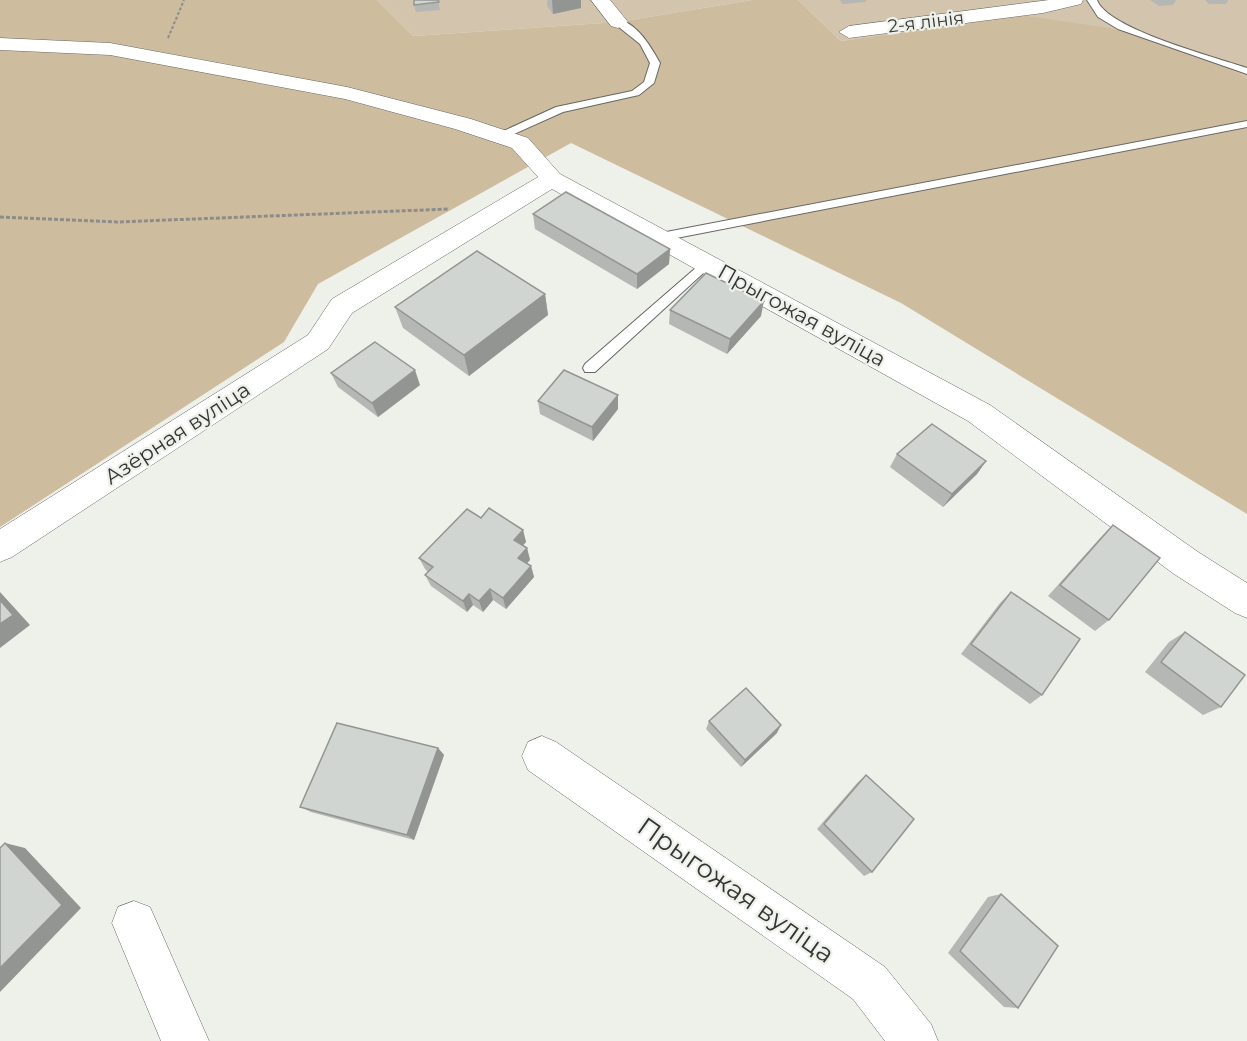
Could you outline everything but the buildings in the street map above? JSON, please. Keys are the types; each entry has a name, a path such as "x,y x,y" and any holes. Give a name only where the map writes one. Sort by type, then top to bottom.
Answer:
{"street":[{"path":"600,0 618,22"},
{"name":"2-я лінія","path":"849,32 1043,8 1074,0"},
{"name":"Прыгожая вуліца","path":"0,44 56,45 161,57 346,93 407,108 520,143 552,178 979,413 1186,562 1247,602"},
{"path":"502,207 552,178"},
{"name":"Азёрная вуліца","path":"0,547 318,342 342,306 502,207"},
{"name":"Прыгожая вуліца","path":"542,756 869,983 914,1041"},
{"path":"135,923 184,1041"}],"lane":[{"path":"1092,0 1095,10 1118,26 1247,71"},
{"path":"501,136 560,109 635,93 649,83 655,63 644,42 618,22"},
{"path":"661,237 1247,123"},
{"path":"590,368 706,262"}],"path":[{"path":"161,57 184,0"},
{"path":"0,218 117,222 502,207"}],"shaded area":[{"path":"0,0 377,0 413,36 618,22 752,0 798,0 841,41 1021,15 1109,28 1161,41 1238,73 1247,79 1247,514 901,303 571,143 318,284 284,342 0,527"},
{"path":"377,0 752,0 618,22 413,36"},
{"path":"798,0 1247,0 1247,79 1161,41 1021,15 841,41"}]}
